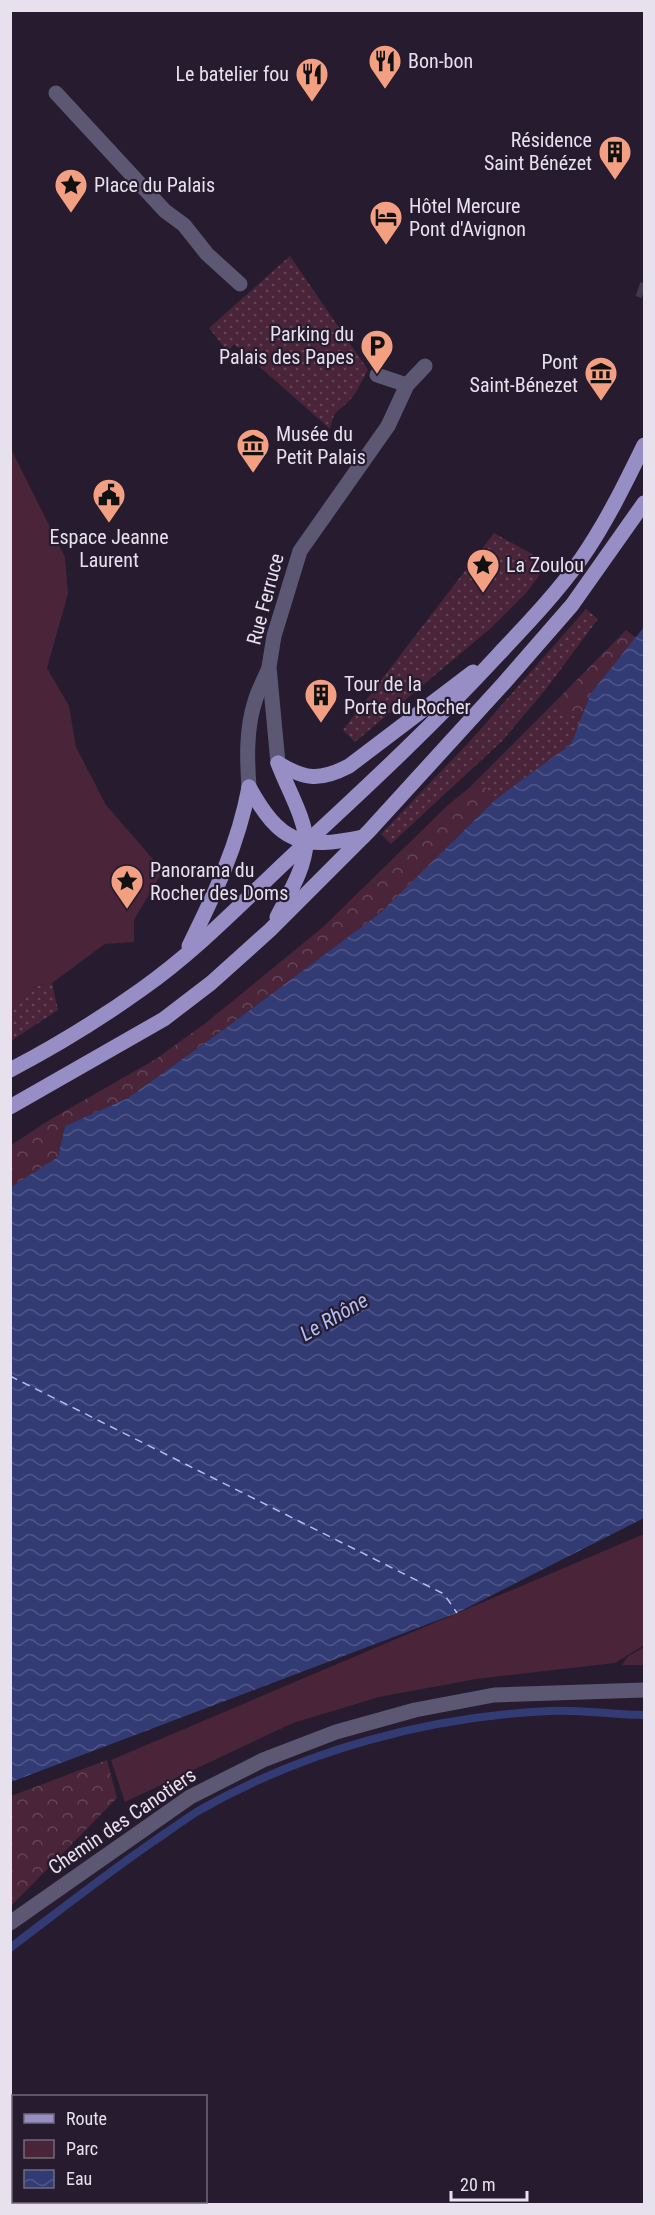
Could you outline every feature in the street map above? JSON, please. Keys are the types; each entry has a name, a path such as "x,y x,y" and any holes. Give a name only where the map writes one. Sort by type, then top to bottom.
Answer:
{"main road":[{"path":"10,1070 72,1035 134,995 184,955 400,756 543,607 580,560 608,518 645,445"},
{"path":"10,1107 164,1019 211,983 270,930 363,837 504,684 572,605 645,503"},
{"path":"278,763 302,776 333,775 380,743 513,640"},
{"path":"270,930 294,883 306,843 300,818 278,763"},
{"path":"249,787 267,816 291,838 306,843 341,842 363,837"},
{"path":"184,955 227,867 239,831 249,787"}],"street":[{"path":"56,93 165,211 184,225 207,254 240,284"},
{"name":"Rue Ferruce","path":"249,787 247,745 254,702 269,667 274,636 300,551 388,426 407,385 425,366"},
{"path":"377,375 407,385"},
{"name":"Rue Ferruce","path":"269,667 278,763"},
{"name":"Chemin des Canotiers","path":"10,1923 190,1797 263,1760 336,1732 415,1710 494,1695 645,1690"}],"green space":[{"path":"290,256 368,370 352,398 338,410 330,429 234,344 228,352 209,328"},
{"path":"10,447 65,557 68,594 47,668 69,706 76,747 106,805 165,873 161,874 134,920 134,942 105,944 52,983 37,985 11,1011"},
{"path":"494,533 548,563 527,592 491,628 355,742 343,730"},
{"path":"586,609 598,619 546,689 502,741 391,844 381,834 470,741"},
{"path":"626,630 636,638 591,693 582,717 564,712 556,701"},
{"path":"556,701 564,712 582,717 571,744 497,798 482,784 469,788"},
{"path":"482,784 497,798 380,913 128,1098 65,1126 58,1157 11,1187 11,1145 51,1119 156,1059 207,1022 322,928 447,806 469,788"},
{"path":"52,983 58,1010 11,1041 11,1011 37,985"},
{"path":"644,1534 644,1645 615,1663 476,1679 379,1697 293,1723 125,1802 111,1760"},
{"path":"644,1647 644,1665 622,1665 627,1657"},
{"path":"107,1760 117,1798 11,1906 11,1796"}],"water":[{"name":"Le Rhône","path":"644,627 644,1518 457,1613 11,1782 11,1187 58,1157 65,1126 128,1098 380,913 497,798 571,744 591,693"}],"waterway":[{"path":"10,1948 120,1865 198,1811 239,1789 324,1754 413,1729 503,1715 561,1711 644,1715"}],"ferry route":[{"path":"10,1376 444,1594 457,1613"}],"tunnel":[{"path":"638,289 644,291"}],"place":[{"name":"Bon-bon","path":"385,90"},
{"name":"Le batelier fou","path":"312,103"},
{"name":"Résidence Saint Bénézet","path":"615,181"},
{"name":"Place du Palais","path":"71,214"},
{"name":"Hôtel Mercure Pont d'Avignon","path":"386,246"},
{"name":"Parking du Palais des Papes","path":"377,375"},
{"name":"Pont Saint-Bénezet","path":"601,402"},
{"name":"Musée du Petit Palais","path":"253,474"},
{"name":"Espace Jeanne Laurent","path":"109,524"},
{"name":"La Zoulou","path":"483,594"},
{"name":"Tour de la Porte du Rocher","path":"321,724"},
{"name":"Panorama du Rocher des Doms","path":"127,910"}]}
